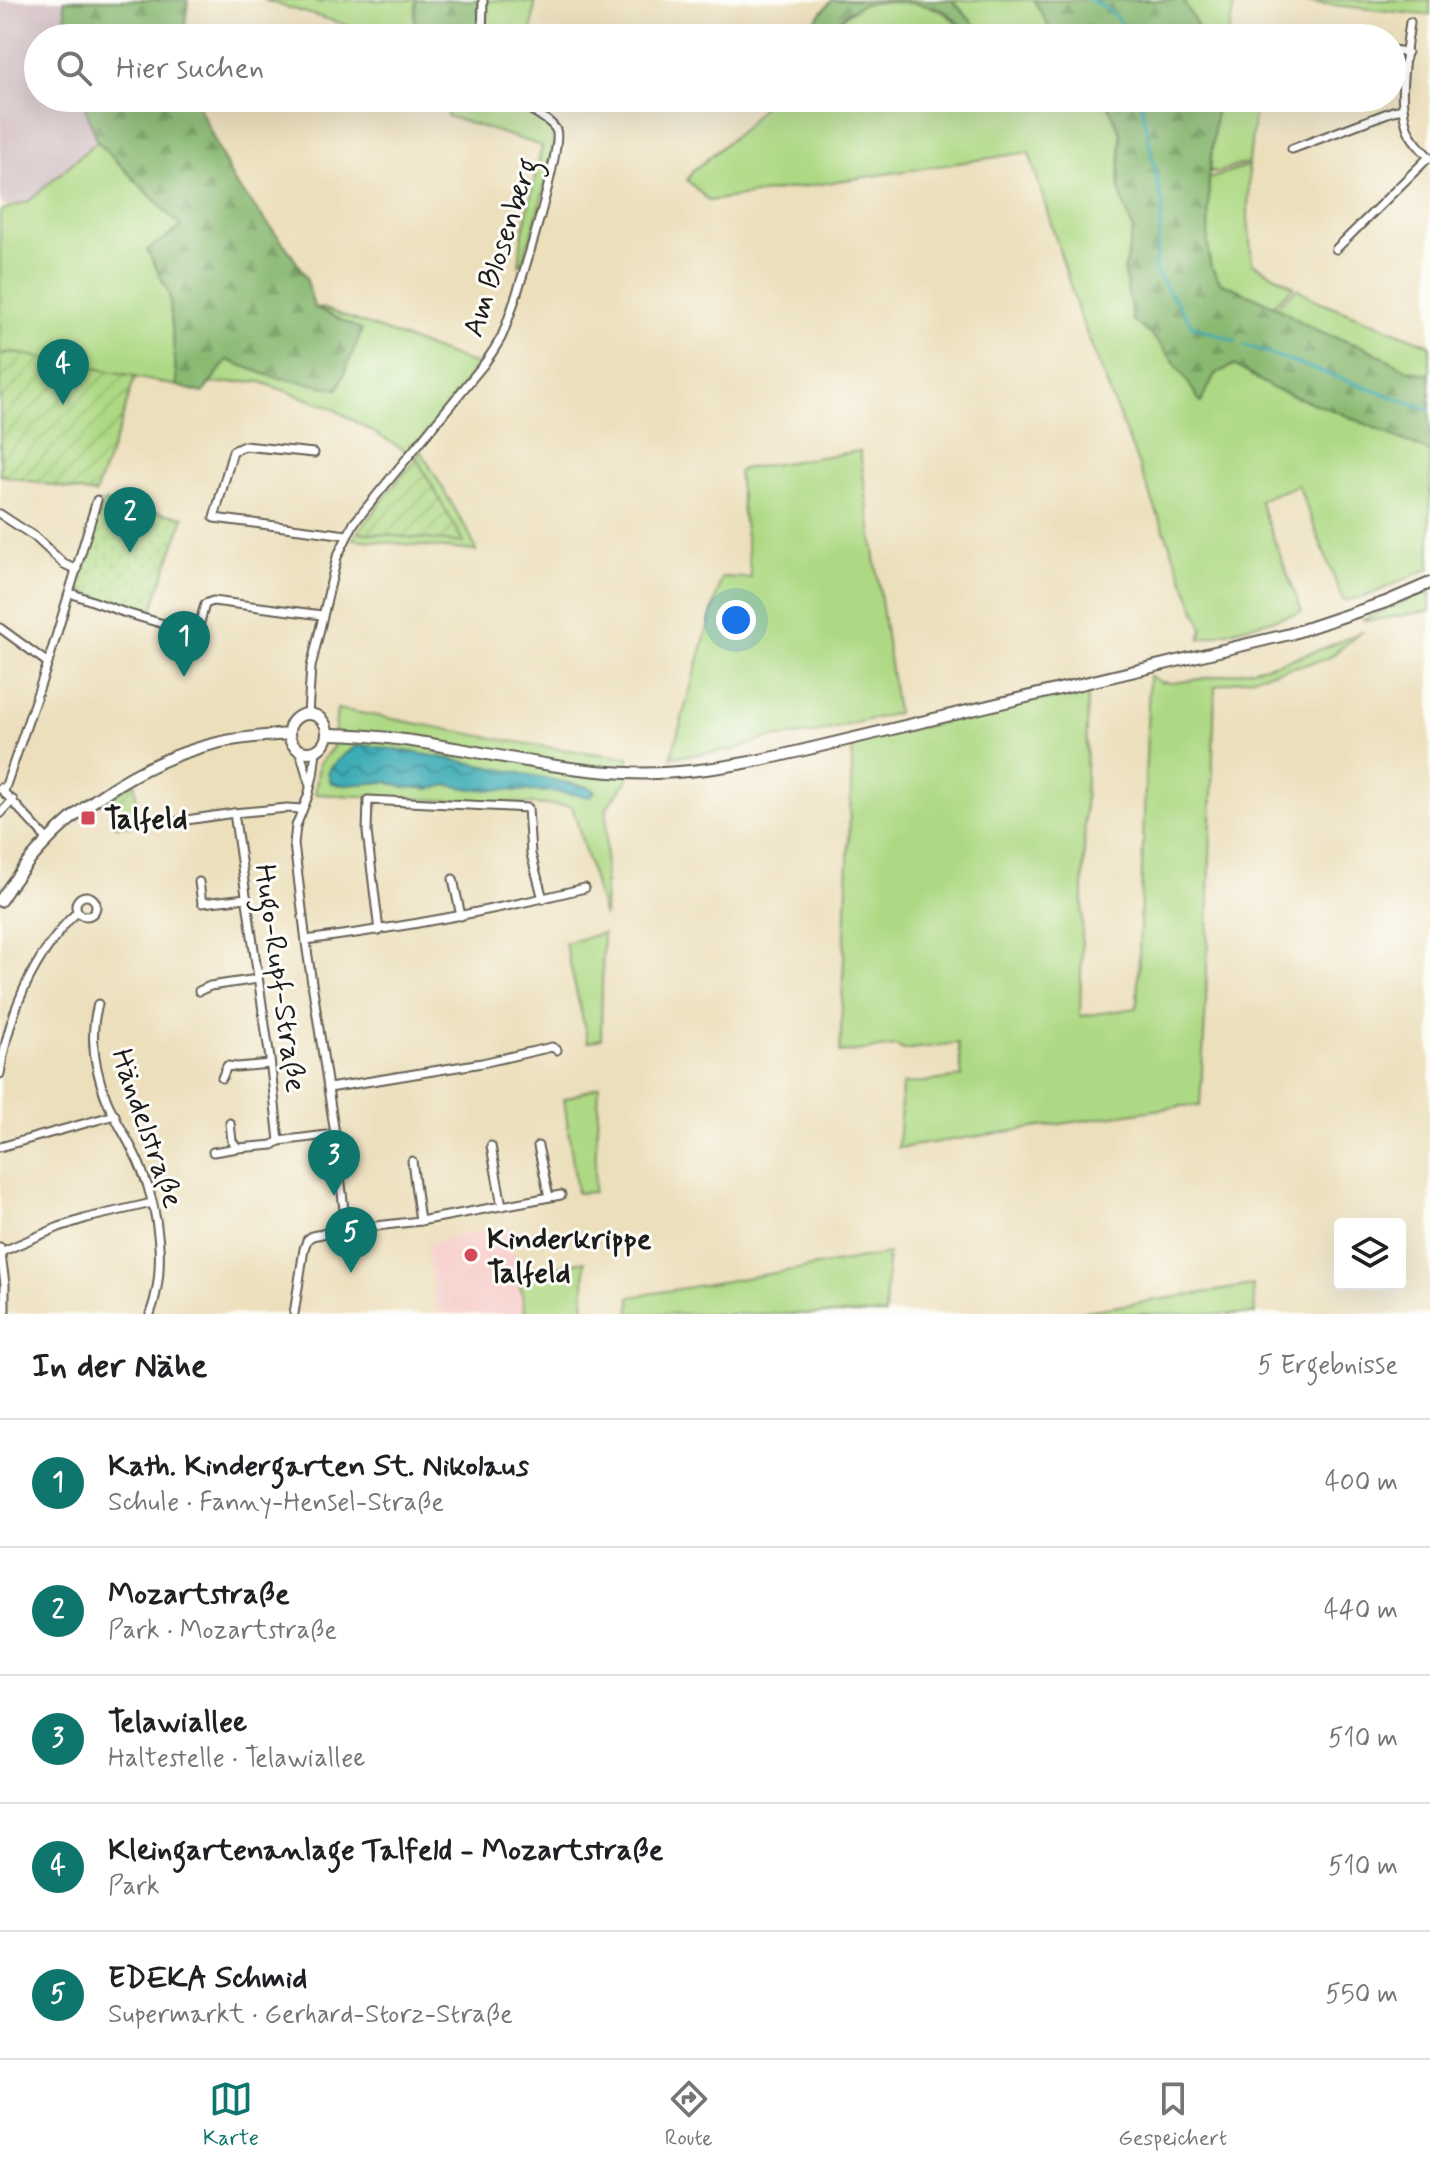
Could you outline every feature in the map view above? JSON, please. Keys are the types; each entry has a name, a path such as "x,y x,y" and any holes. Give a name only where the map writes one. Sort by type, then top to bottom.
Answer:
{"main road":[{"path":"328,734 418,741 614,773 709,769 795,752 1290,634 1378,605 1430,583"},
{"path":"314,714 324,721 328,734 325,743 311,752 300,751 289,734 297,717 314,714"},
{"path":"0,901 47,839 113,788 182,754 225,741 289,734"}],"street":[{"path":"482,24 483,0"},
{"path":"1406,66 1410,22"},
{"name":"Am Blosenberg","path":"308,714 311,667 322,615 337,557 347,535 484,364 501,338 558,144 556,129 534,112"},
{"path":"1292,149 1390,112"},
{"path":"1336,249 1429,158 1410,134 1404,112"},
{"path":"314,453 244,446 236,448 214,518 347,535"},
{"path":"47,839 2,790 48,663 97,500"},
{"path":"0,514 35,537 64,564 77,570"},
{"path":"70,593 191,632 199,626 205,604 213,601 322,615"},
{"path":"0,628 48,663"},
{"path":"300,751 310,786"},
{"path":"316,751 308,796 296,826 294,844 335,1134 345,1218 341,1230"},
{"path":"0,814 13,800"},
{"path":"379,931 367,832 368,800 528,808 531,854 543,899"},
{"path":"173,822 234,813 302,809"},
{"name":"Hugo-Rupf-Straße","path":"234,813 279,1141"},
{"path":"453,879 461,916"},
{"path":"199,882 202,903 247,898"},
{"path":"306,940 461,916 585,888"},
{"path":"0,1074 9,1028 21,994 50,944 78,912"},
{"path":"199,991 210,986 258,979"},
{"name":"Händelstraße","path":"98,1004 94,1025 96,1062 107,1101 141,1167 157,1229 159,1255 150,1314"},
{"path":"329,1088 482,1063 552,1047 557,1050"},
{"path":"222,1078 227,1066 270,1064"},
{"path":"0,1147 115,1115"},
{"path":"230,1123 232,1141 238,1148"},
{"path":"213,1152 335,1134"},
{"path":"491,1146 502,1206"},
{"path":"538,1146 549,1197"},
{"path":"412,1161 420,1221"},
{"path":"294,1314 307,1240 312,1236 420,1221 561,1195"},
{"path":"5,1314 1,1249 87,1218 152,1203"}],"shaded area":[{"path":"0,0 64,0 67,24 24,24 24,112 87,112 97,141 29,201 7,206 0,200"},
{"path":"509,1227 525,1311 523,1314 441,1314 441,1310 437,1310 426,1244 445,1241 444,1237"}],"green space":[{"path":"64,0 188,0 185,24 67,24"},
{"path":"263,0 311,0 321,3 322,0 416,0 415,24 343,24"},
{"path":"416,0 480,0 479,24 414,24"},
{"path":"485,0 535,2 533,24 484,24"},
{"path":"832,0 952,0 974,24 959,24 938,9 891,2 861,5 837,24 812,24"},
{"path":"952,0 1034,0 1047,24 974,24"},
{"path":"1034,0 1183,0 1196,24 1047,24"},
{"path":"1183,0 1235,0 1230,24 1196,24"},
{"path":"1288,0 1430,0 1430,15 1416,14"},
{"path":"903,1 942,12 958,24 835,24 862,4"},
{"path":"87,112 201,112 233,180 288,249 306,277 314,307 362,330 338,389 270,376 227,360 203,393 177,386 169,293 147,250 181,227 97,141"},
{"path":"447,112 527,112 550,127 553,136 549,170 523,261 519,265 522,236 542,146 447,116"},
{"path":"758,112 1111,112 1121,134 1119,189 1133,230 1124,271 1133,321 1163,348 1201,402 1215,374 1234,365 1274,389 1338,412 1430,452 1430,568 1367,596 1343,601 1298,485 1259,500 1302,612 1200,639 1203,629 1079,314 1029,152 709,201 687,180 692,172 744,128"},
{"path":"1111,112 1216,112 1209,179 1208,243 1210,264 1220,282 1273,305 1319,332 1364,347 1408,370 1430,375 1430,452 1338,412 1274,389 1234,365 1215,374 1201,403 1163,348 1133,321 1124,271 1133,230 1119,189 1121,134"},
{"path":"1216,112 1254,112 1249,162 1219,172 1210,171"},
{"path":"97,141 182,228 148,250 169,293 177,386 11,352 0,354 0,211 29,201"},
{"path":"1249,165 1248,217 1252,263 1294,286 1273,305 1220,282 1210,264 1209,179"},
{"path":"1297,288 1316,300 1430,345 1430,375 1408,370 1364,347 1319,332 1276,307"},
{"path":"314,307 478,365 418,443 406,451 330,407 258,381 209,384 227,360 270,376"},
{"path":"11,352 135,376 95,494 0,475 0,355"},
{"path":"421,451 470,535 476,551 353,539 358,532 463,542 416,457"},
{"path":"860,451 897,713 811,734 768,738 734,750 671,757 722,577 751,578 738,473 742,469"},
{"path":"416,457 464,543 358,532"},
{"path":"103,502 184,517 149,618 78,589"},
{"path":"1430,591 1430,611 1362,620"},
{"path":"1363,631 1327,659 1215,686 1200,1106 1182,1106 898,1148 902,1085 962,1077 958,1043 904,1050 895,1046 840,1053 853,743 1088,689 1080,1016 1137,1008 1149,675 1160,682 1172,683 1246,671 1318,650"},
{"path":"337,709 519,743 629,757 628,780 607,807 604,917 572,806 315,794 319,764 333,747"},
{"path":"135,782 138,825 115,826 113,796"},
{"path":"603,933 601,1039 588,1042 565,943"},
{"path":"599,1086 594,1192 577,1193 564,1099"},
{"path":"888,1254 885,1314 630,1314 630,1297"},
{"path":"585,1261 583,1314 523,1314 518,1273"},
{"path":"1253,1285 1255,1314 1065,1314 1080,1312"}],"water":[{"path":"360,745 446,758 589,787 595,791 591,797 448,785 430,789 387,782 331,783 328,771 342,756"}],"waterway":[{"path":"1089,0 1113,14 1121,24"},
{"path":"1143,112 1163,208 1154,270 1193,326 1236,341"},
{"path":"1245,345 1430,410"}],"place":[{"name":"Kleingartenanlage Talfeld - Mozartstraße","path":"63,405"},
{"name":"Mozartstraße","path":"130,553"},
{"name":"Kath. Kindergarten St. Nikolaus","path":"184,677"},
{"name":"Talfeld","path":"88,818"},
{"name":"Telawiallee","path":"334,1196"},
{"name":"Kinderkrippe Talfeld","path":"471,1255"},
{"name":"EDEKA Schmid","path":"351,1273"}]}
